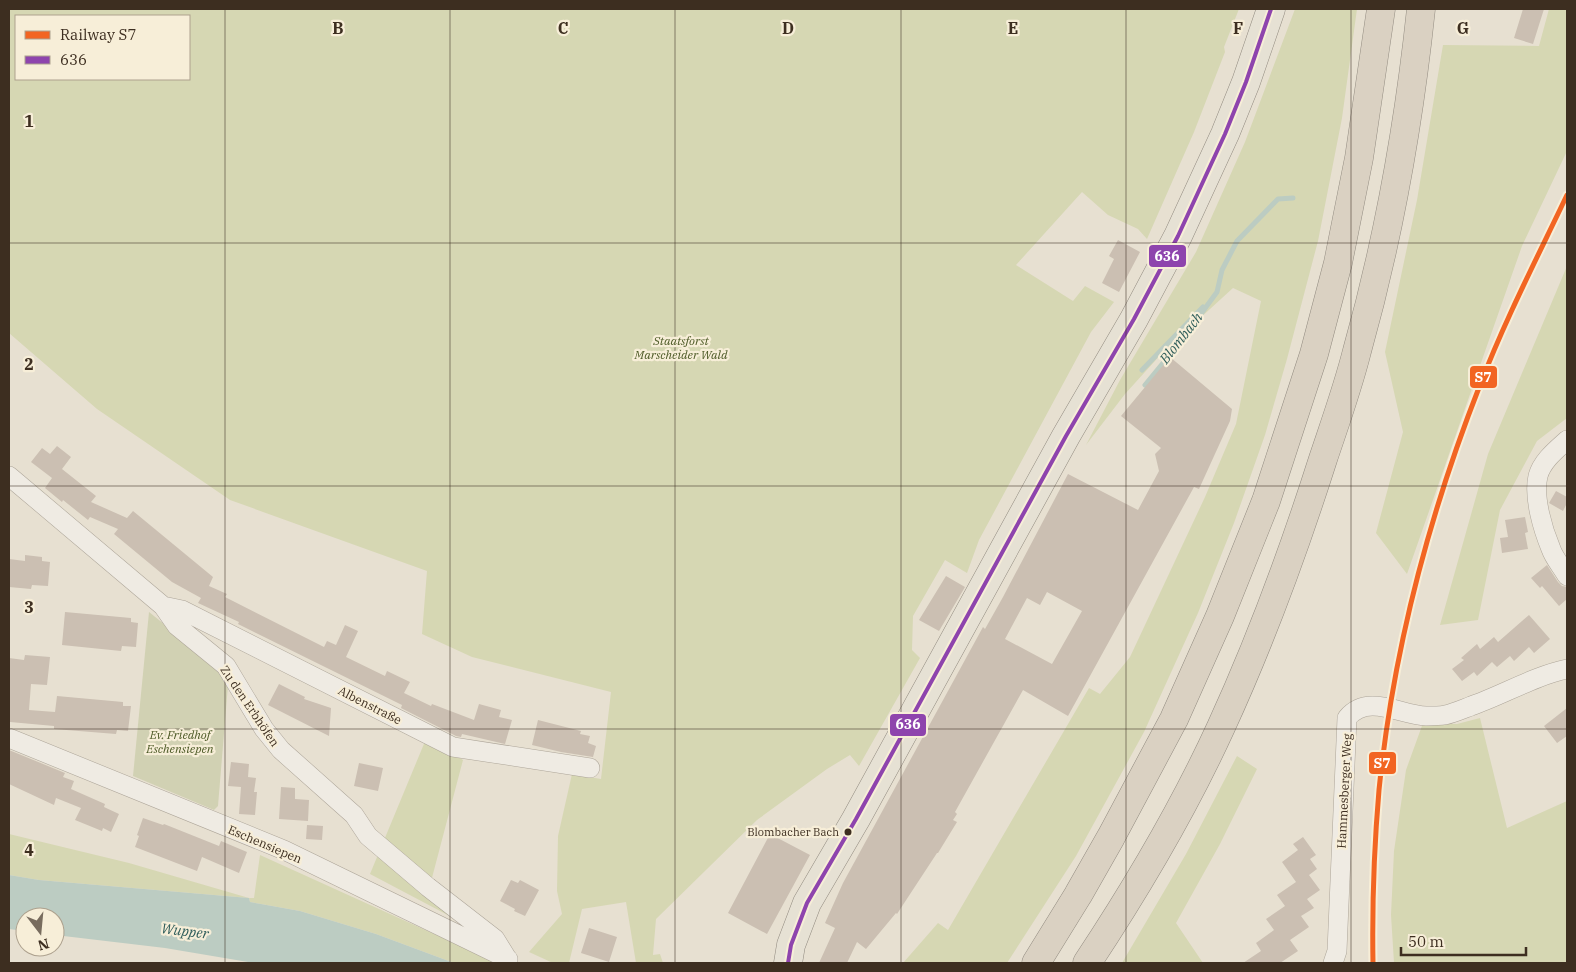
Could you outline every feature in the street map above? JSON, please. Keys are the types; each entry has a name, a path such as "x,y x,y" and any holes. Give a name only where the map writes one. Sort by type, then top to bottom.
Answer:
{"highway":[{"path":"1036,963 1111,838 1174,718 1220,616 1266,501 1314,354 1338,262 1359,158 1381,9"},
{"path":"1087,963 1115,921 1150,861 1220,728 1263,628 1304,518 1357,353 1378,267 1414,76 1421,9"}],"main road":[{"path":"788,963 791,945 807,903 856,818 1066,436 1134,319 1178,236 1229,125 1271,9"}],"street":[{"path":"1567,440 1547,459 1540,471 1537,495 1542,521 1551,550 1567,576"},
{"name":"Zu den Erbhöfen","path":"9,476 163,606 177,626 226,666 264,729 281,750 354,815 368,836 428,887 495,939 512,961"},
{"name":"Albenstraße","path":"163,606 182,610 453,747 590,768"},
{"name":"Hammesberger Weg","path":"1333,963 1337,951 1347,718 1353,711 1374,706 1426,716 1447,714 1495,697 1560,670"},
{"name":"Eschensiepen","path":"9,738 284,850 512,961"}],"green space":[{"name":"Staatsforst Marscheider Wald","path":"9,9 1239,9 1224,47 1225,52 1194,132 1147,239 1138,229 1108,215 1082,192 1016,265 1073,301 1085,286 1114,302 1091,332 979,540 967,573 945,560 913,616 912,650 920,658 859,766 850,755 827,769 757,820 656,919 653,955 660,954 663,963 636,963 626,902 582,909 569,963 553,963 529,952 562,914 557,891 558,836 572,774 601,779 611,692 472,657 422,634 427,571 230,500 97,409 9,333"},
{"path":"1295,9 1357,9 1342,118 1318,241 1265,435 1234,523 1198,613 1144,732 1076,856 1007,963 903,963 938,923 948,930 1089,688 1100,694 1130,657 1205,497 1236,424 1261,301 1233,288 1164,351 1125,394 1086,445 1120,380 1196,252 1245,142"},
{"path":"1549,9 1567,9 1567,151 1522,246 1407,574 1376,533 1403,432 1385,352 1417,200 1443,45 1539,46"},
{"path":"1567,266 1567,418 1537,441 1500,510 1478,620 1440,625 1488,454"},
{"name":"Ev. Friedhof Eschensiepen","path":"149,612 221,670 228,685 218,806 214,810 133,776"},
{"path":"1480,718 1507,828 1567,801 1567,963 1394,963 1391,915 1394,851 1406,770 1423,723 1457,724"},
{"path":"426,739 463,760 428,893 478,931 370,874"},
{"path":"1237,756 1257,769 1220,844 1176,923 1203,963 1122,963 1186,854"},
{"path":"9,834 129,863 249,898 39,880 9,875"},
{"path":"260,855 498,963 454,963 376,934 300,911 250,902 249,898 254,898"}],"water":[{"name":"Wupper","path":"9,875 39,880 249,898 250,902 300,911 376,934 454,963 254,963 165,948 65,936 65,907 15,907 15,930 9,929"}],"building":[{"path":"1523,9 1544,9 1533,44 1514,38"},
{"path":"1118,240 1140,252 1119,292 1102,283 1114,259 1109,256"},
{"path":"1170,357 1232,409 1230,421 1199,489 1194,487 1068,716 1023,690 955,812 957,814 953,820 957,822 897,914 866,949 857,942 847,963 819,963 835,928 825,923 843,883 983,627 985,629 1003,597 1068,474 1138,510 1159,471 1155,454 1161,448 1121,416","holes":["1047,592 1082,611 1052,664 1005,639 1027,598 1040,605"]},
{"path":"57,446 71,457 62,469 96,496 91,502 127,518 133,511 213,577 209,586 227,594 225,597 324,647 327,641 336,645 345,625 358,631 346,657 385,676 387,671 410,682 404,693 431,706 432,704 474,720 479,704 501,710 499,717 512,720 505,744 462,734 461,737 456,736 401,708 402,705 198,603 201,598 172,582 114,534 118,529 90,517 88,520 45,488 52,478 31,462 42,448 50,454"},
{"path":"1556,491 1567,497 1567,503 1563,511 1549,503"},
{"path":"1525,517 1528,532 1525,533 1528,549 1502,553 1500,538 1508,537 1505,520"},
{"path":"25,555 42,557 42,561 50,562 48,586 32,585 31,589 9,587 9,559 25,561"},
{"path":"1547,565 1558,582 1562,586 1567,587 1567,599 1559,606 1542,586 1540,588 1531,578"},
{"path":"946,576 965,587 939,631 919,620"},
{"path":"65,612 131,618 131,622 138,623 136,647 122,646 121,651 62,645"},
{"path":"1529,615 1550,639 1534,653 1529,647 1514,661 1510,656 1497,667 1492,662 1477,676 1474,672 1462,681 1452,669 1464,660 1461,658 1477,644 1480,649 1494,637 1498,642"},
{"path":"25,655 50,657 47,685 31,684 29,710 55,712 57,696 123,702 123,706 131,706 128,731 117,730 116,734 54,729 54,726 10,722 9,658 24,660"},
{"path":"279,684 305,697 304,699 331,708 329,736 268,705"},
{"path":"1567,708 1567,736 1557,743 1544,726"},
{"path":"538,720 581,731 580,734 590,736 588,743 596,746 593,757 532,745"},
{"path":"9,750 65,773 63,777 74,781 71,789 105,804 104,807 119,814 111,832 103,828 102,831 75,820 81,808 56,798 54,805 9,784"},
{"path":"231,762 249,764 248,777 256,778 254,792 257,792 255,815 239,814 241,787 228,786"},
{"path":"359,763 383,768 378,791 354,786"},
{"path":"281,787 295,788 295,799 309,800 308,821 279,819"},
{"path":"143,818 164,824 219,846 221,841 247,852 239,873 202,857 197,871 135,847"},
{"path":"307,825 323,826 322,840 306,839"},
{"path":"770,834 810,855 767,934 728,913"},
{"path":"1303,837 1316,855 1310,859 1317,869 1309,875 1320,890 1307,899 1314,908 1301,916 1309,927 1290,940 1298,951 1280,963 1243,963 1261,951 1256,943 1274,930 1266,919 1285,906 1277,895 1296,882 1282,862 1298,850 1293,844"},
{"path":"511,880 518,883 520,880 539,890 525,916 500,901"},
{"path":"589,928 617,937 609,962 581,953"}],"waterway":[{"name":"Blombach","path":"1145,385 1181,341 1217,292 1222,270 1237,241 1278,199 1293,198"},
{"name":"Blombach","path":"1142,370 1203,307"}],"rail line":[{"name":"S7","path":"1373,963 1374,876 1379,790 1385,738 1394,687 1416,584 1445,484 1480,385 1511,313 1567,195"}],"transit line":[{"name":"636","path":"788,963 791,945 807,903 856,819 1066,436 1134,319 1178,236 1225,134 1246,82 1271,9"}],"place":[{"name":"Blombacher Bach","path":"848,832"}]}
